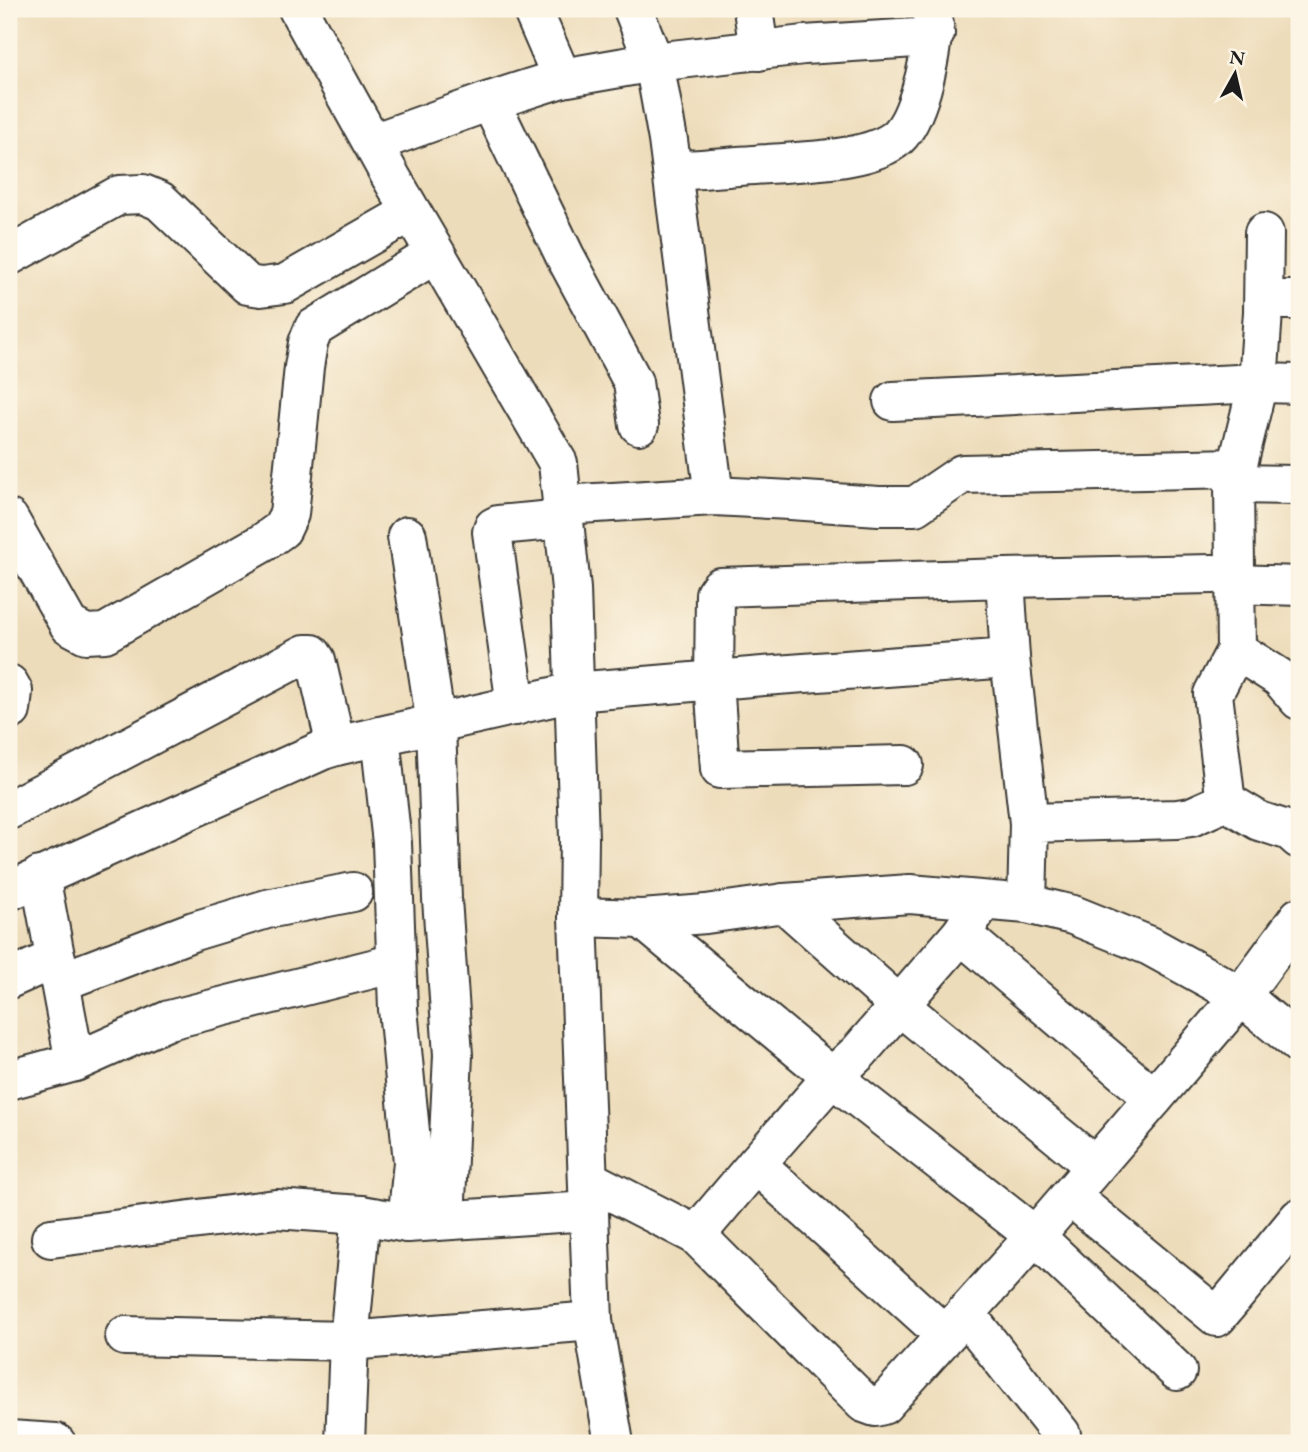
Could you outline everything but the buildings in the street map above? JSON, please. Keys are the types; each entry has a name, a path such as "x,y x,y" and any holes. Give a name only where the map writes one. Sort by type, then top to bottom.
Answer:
{"street":[{"path":"298,9 435,254 558,463 570,589 579,839 578,917 593,1321 614,1443"},
{"path":"532,9 562,78"},
{"path":"633,9 654,62 672,171 714,496"},
{"path":"753,9 760,51"},
{"path":"373,144 489,101 562,78 654,62 804,45 932,23 929,62 911,118 898,136 882,147 846,157 672,171"},
{"path":"489,101 565,256 633,382 639,425"},
{"path":"9,256 119,195 143,194 160,201 248,285 261,287 285,284 411,212"},
{"path":"1029,823 1177,820 1191,817 1224,800 1213,694 1236,650 1225,579 1235,476 1281,300 1264,233"},
{"path":"9,519 69,625 86,634 105,633 264,542 282,529 289,514 304,367 314,328 435,254"},
{"path":"285,284 314,328"},
{"path":"893,401 1258,383 1299,384"},
{"path":"516,705 492,532 498,525 563,512 714,496 915,506 962,474 1235,476 1299,485"},
{"path":"407,537 436,724 442,899 453,1055 445,1220"},
{"path":"1005,578 1010,658 1029,823 1027,904"},
{"path":"904,765 720,769 714,680 716,594 720,587 1005,578 1225,579 1299,586"},
{"path":"1236,650 1280,678 1299,701"},
{"path":"9,810 305,654 312,654 316,660 336,746"},
{"path":"75,1062 58,970 24,884 311,755 336,746 574,692 1010,658"},
{"path":"9,684 13,691 9,711"},
{"path":"380,736 392,843 398,1009 413,1162 407,1223"},
{"path":"1224,800 1259,821 1290,831 1299,839"},
{"path":"9,979 58,970 267,909 353,892"},
{"path":"578,917 642,919 706,914 784,903 910,894 1027,904 1073,915 1150,946 1241,996 1299,1044"},
{"path":"696,1235 832,1077 859,1052 900,1006 961,934 983,901"},
{"path":"784,903 900,1006 1095,1166"},
{"path":"51,1238 276,1209 361,1215 407,1223 445,1220 589,1195 696,1235 864,1403 874,1407 883,1405 1035,1236 1241,996 1299,917"},
{"path":"642,919 832,1077 1035,1236 1177,1371"},
{"path":"961,934 1154,1098"},
{"path":"9,1080 75,1062 169,1020 396,963"},
{"path":"756,1164 955,1324 1062,1434"},
{"path":"1070,1196 1217,1317 1299,1218"},
{"path":"345,1443 349,1341 361,1215"},
{"path":"125,1336 349,1341 593,1321"},
{"path":"9,1440 56,1443"}]}
